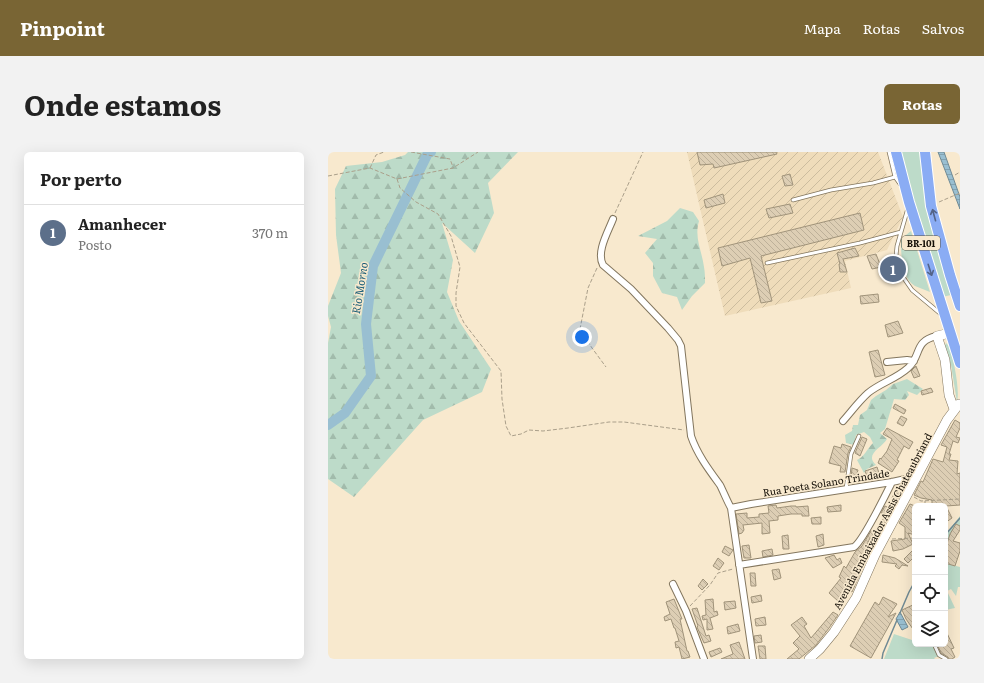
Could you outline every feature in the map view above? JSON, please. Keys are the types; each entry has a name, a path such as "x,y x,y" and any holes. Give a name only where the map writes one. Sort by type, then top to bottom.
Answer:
{"highway":[{"name":"BR-101","path":"896,152 908,197 960,363"},
{"name":"BR-101","path":"925,152 929,195 950,275 960,306"},
{"path":"950,275 960,291"}],"main road":[{"path":"937,336 950,332"},
{"name":"Avenida Embaixador Assis Chateaubriand","path":"809,659 820,649 846,615 856,598 875,555 947,420 956,407 949,395 945,360 937,336"}],"street":[{"path":"613,219 605,238 600,260 607,270 630,289 678,340 682,351 691,431 694,444 720,486 731,508 753,659"},
{"path":"843,421 868,393 909,368 914,361 919,346 924,341 931,337 937,336"},
{"path":"887,362 907,360 914,361"},
{"name":"Rua Poeta Solano Trindade","path":"731,508 892,482 910,478 921,470"},
{"path":"739,567 857,545 892,482"},
{"path":"673,584 686,611 704,659"}],"lane":[{"path":"889,152 895,177 908,197 896,251 903,277 912,290 945,317"},
{"path":"793,200 831,190 873,183 895,177"},
{"path":"767,263 860,243 901,232"},
{"path":"846,489 851,454 859,436"},
{"path":"936,647 939,654 946,659"}],"path":[{"path":"370,168 376,155 384,152"},
{"path":"411,152 450,159 453,168"},
{"path":"328,176 370,168 398,179 453,168 478,152"},
{"path":"613,219 643,152"},
{"path":"955,175 960,172"},
{"path":"398,179 400,188 416,202 438,214 451,236 460,266 456,293 456,306 464,323 501,371 502,399 506,426 510,436 522,434 529,430 543,431 609,422 624,422 691,431"},
{"path":"939,202 960,193"},
{"path":"600,260 588,288 580,329 606,367"},
{"path":"908,494 921,501 960,499"},
{"path":"884,540 912,538"},
{"path":"686,611 710,585 718,573 739,567"}],"shaded area":[{"path":"687,152 878,152 903,217 887,250 845,261 851,288 725,316"}],"green space":[{"path":"408,152 518,152 488,183 494,213 475,253 442,223 453,260 447,292 459,321 491,369 482,392 423,420 354,497 328,479 328,343 331,327 328,316 328,306 341,273 336,235 335,189 346,166 382,162 405,155"},
{"path":"899,152 920,152 927,206 951,295 942,297"},
{"path":"680,208 693,212 699,221 697,233 705,271 705,283 692,296 682,310 677,297 662,293 653,276 653,263 645,253 657,239 638,236 667,221"},
{"path":"911,231 930,292 915,286 910,282 904,271 901,239"},
{"path":"946,343 949,346 955,367 958,390 957,402 951,365 944,348"},
{"path":"907,379 923,389 917,395 907,391 909,395 905,400 894,399 885,429 880,433 887,439 873,454 872,458 876,465 867,469 864,473 857,460 864,455 873,443 870,437 864,432 856,435 854,445 846,443 845,435 852,431 853,425 858,425 860,415 867,410 871,400 893,384"},
{"path":"960,516 960,526 956,524 948,543 948,531"},
{"path":"948,564 960,567 960,587 958,587 956,596 951,589 948,590"},
{"path":"948,593 955,608 948,609"},
{"path":"894,634 912,640 912,647 935,647 941,655 934,658 935,659 884,659"}],"water":[{"path":"938,152 944,152 960,197 960,209"},
{"path":"900,612 908,627 902,630 896,619"}],"building":[{"path":"697,152 776,152 777,154 714,168 713,164 700,165"},
{"path":"790,174 793,185 785,186 782,176"},
{"path":"723,194 725,203 706,208 704,200"},
{"path":"790,204 793,213 769,218 766,209"},
{"path":"860,213 864,230 761,256 772,301 761,303 750,258 722,266 718,248"},
{"path":"855,248 859,256 843,259 847,272 840,272 840,264 837,253"},
{"path":"876,254 881,267 872,269 867,256"},
{"path":"878,294 879,302 861,304 860,296"},
{"path":"898,321 903,333 888,337 885,325"},
{"path":"878,350 885,375 875,377 869,352"},
{"path":"916,366 920,376 914,378 911,371"},
{"path":"931,388 933,392 922,395 921,391"},
{"path":"895,404 906,410 904,414 893,408"},
{"path":"901,416 907,419 903,426 897,423"},
{"path":"955,420 960,423 960,428 956,437 960,438 958,443 953,441 949,454 951,454 949,460 958,461 957,474 960,473 960,505 948,506 948,503 932,503 932,500 914,495 921,481 923,482 933,459 943,462 947,447 941,445"},
{"path":"887,428 913,442 909,449 904,446 897,460 899,461 892,472 878,463 880,458 881,459 887,451 892,439 883,434"},
{"path":"862,437 867,439 860,456 855,453"},
{"path":"842,444 851,447 848,453 845,472 840,472 841,466 829,463 834,446 841,448"},
{"path":"877,467 879,473 867,476 865,471"},
{"path":"852,468 858,470 855,480 851,478"},
{"path":"903,484 905,485 876,541 870,538 866,547 871,549 852,592 849,590 838,601 829,593 841,578 839,577 844,566 846,568 855,552 862,546 871,531 875,533 886,514 881,513 885,506 891,509 896,499 892,498 895,492 897,493"},
{"path":"910,504 912,505 912,534 908,533 912,544 903,549 893,551 891,541 905,539 905,527 899,523"},
{"path":"776,505 777,508 808,506 809,516 802,516 802,514 791,514 778,516 778,520 769,521 770,533 762,534 762,523 743,525 744,530 739,534 736,514 747,513 747,518 759,517 759,514 769,513 768,506"},
{"path":"841,505 841,511 828,512 827,507"},
{"path":"948,510 952,518 948,521"},
{"path":"821,517 821,524 812,524 811,518"},
{"path":"956,524 960,526 960,530 953,541 960,543 960,551 955,566 948,564 948,540"},
{"path":"823,534 824,545 818,547 816,536"},
{"path":"788,535 789,549 783,549 782,536"},
{"path":"749,545 751,558 744,558 742,546"},
{"path":"725,546 733,550 729,556 722,552"},
{"path":"772,549 773,555 763,557 762,551"},
{"path":"912,551 912,559 908,563 904,559"},
{"path":"834,555 837,560 840,558 842,563 833,568 825,558"},
{"path":"883,555 895,558 908,566 902,565 899,569 895,566 897,564 882,562"},
{"path":"718,558 724,563 719,570 713,566"},
{"path":"779,569 781,578 774,580 772,570"},
{"path":"750,573 755,573 756,586 751,586"},
{"path":"703,579 708,584 702,590 698,586"},
{"path":"761,595 762,601 752,603 751,597"},
{"path":"883,597 897,604 888,617 896,613 871,658 850,646 875,602 879,605"},
{"path":"674,599 682,619 680,619 687,651 690,657 682,659 679,647 676,648 675,642 679,641 675,628 671,619 665,621 664,617 670,614 666,602"},
{"path":"713,599 714,612 717,611 718,615 710,618 713,629 707,630 707,619 703,620 702,616 706,615 705,600"},
{"path":"735,601 736,608 725,610 724,602"},
{"path":"912,605 912,628 906,619 902,610"},
{"path":"697,608 706,636 709,635 711,641 704,643 697,627 698,626 692,609"},
{"path":"833,612 838,615 816,645 799,659 787,659 799,649 793,643 800,636 791,625 802,617 807,624 804,626 811,638"},
{"path":"765,617 766,625 756,626 755,619"},
{"path":"738,624 740,631 728,634 727,627"},
{"path":"761,635 762,642 755,643 754,636"},
{"path":"948,635 954,648 951,649 955,657 949,659 941,653 938,647 948,647"},
{"path":"739,642 745,659 721,659 733,654 730,645"},
{"path":"758,646 765,646 766,659 760,659"},
{"path":"720,648 722,652 711,657 709,652"}],"waterway":[{"name":"Rio Morno","path":"328,425 345,413 371,376 366,324 373,266 428,153 431,152"},
{"path":"948,532 960,518"},
{"path":"900,613 912,586"},
{"path":"882,659 883,653 897,620"}],"place":[{"name":"Amanhecer","path":"893,269"}]}
